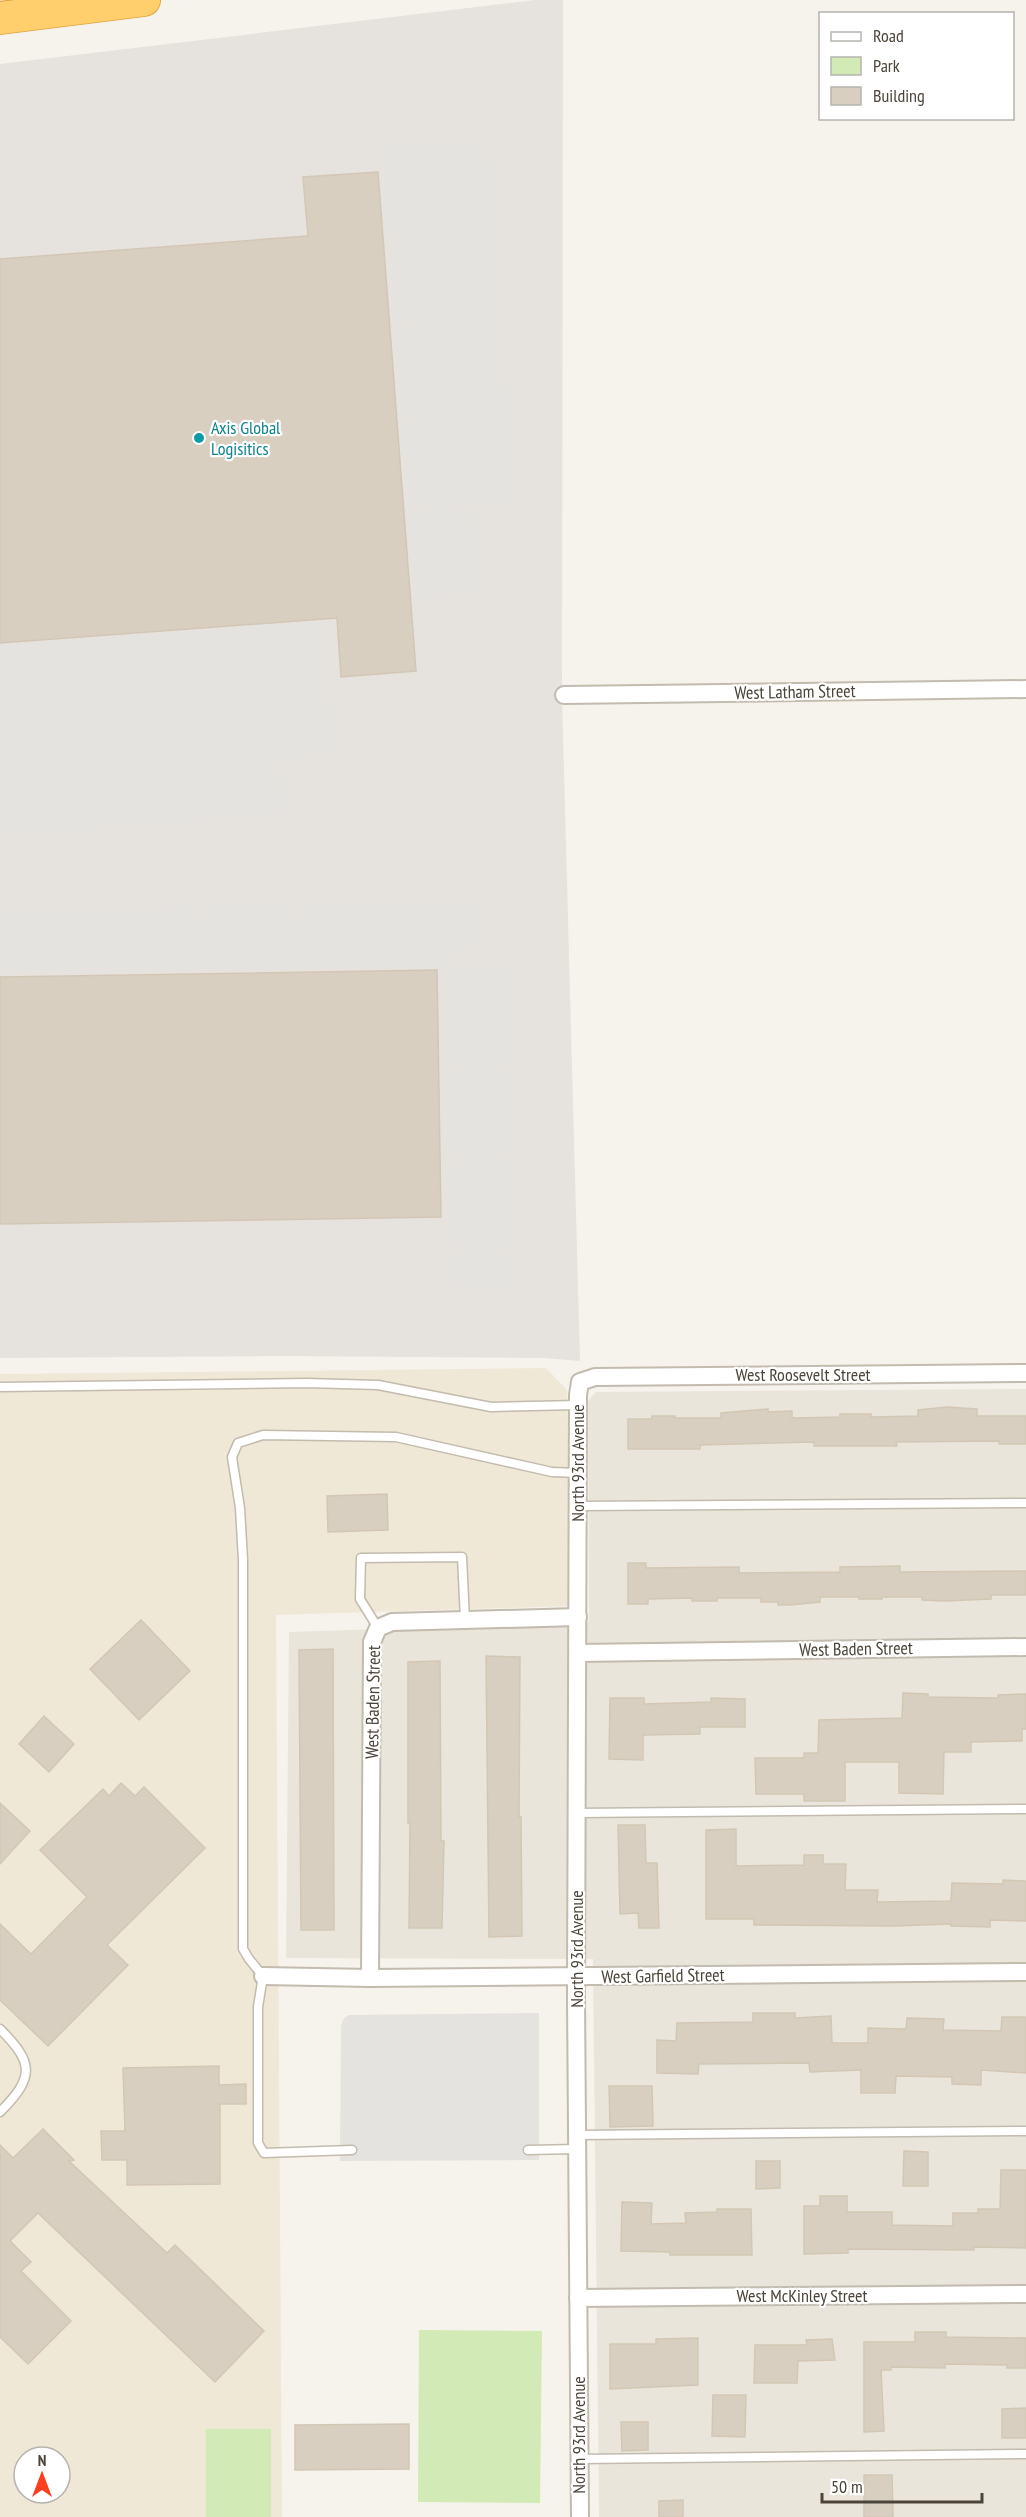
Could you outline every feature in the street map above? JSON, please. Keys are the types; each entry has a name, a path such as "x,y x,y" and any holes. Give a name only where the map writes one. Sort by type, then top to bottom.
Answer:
{"highway":[{"path":"0,18 144,0"}],"street":[{"name":"West Latham Street","path":"564,695 1026,689"},
{"name":"West Roosevelt Street","path":"580,1382 595,1377 1026,1373"},
{"name":"North 93rd Avenue","path":"580,1382 578,1405 576,1977 580,2517"},
{"name":"West Baden Street","path":"370,1978 372,1642 378,1628 392,1622 578,1617"},
{"name":"West Baden Street","path":"578,1653 1026,1647"},
{"name":"West Garfield Street","path":"263,1976 576,1977 1026,1972"},
{"name":"West McKinley Street","path":"578,2298 1026,2294"}],"lane":[{"path":"0,1387 306,1383 378,1385 491,1407 578,1405"},
{"path":"352,2150 264,2153 258,2143 258,2007 263,1976 243,1949 243,1560 240,1508 232,1457 234,1450 238,1443 263,1435 396,1437 552,1472 578,1473"},
{"path":"578,1506 1026,1503"},
{"path":"378,1628 360,1599 361,1558 462,1557 465,1620"},
{"path":"578,1813 1026,1809"},
{"path":"0,2029 24,2056 27,2074 15,2098 0,2112"},
{"path":"528,2150 577,2142 1026,2131"},
{"path":"579,2459 1026,2454"}],"shaded area":[{"path":"535,0 563,0 562,698 580,1361 543,1358 282,1356 0,1358 0,64"},
{"path":"487,141 513,500 455,504 455,511 472,510 478,594 418,598 411,514 428,513 427,505 411,507 404,423 421,421 420,414 404,415 398,332 415,331 414,323 397,324 391,240 407,239 407,232 390,233 384,148"},
{"path":"322,620 332,754 279,758 283,814 0,835 0,645"},
{"path":"474,904 474,949 449,949 449,966 0,971 0,910 15,910 15,926 22,926 23,910 106,909 106,925 114,925 114,909 198,907 198,924 206,924 206,907 290,906 290,921 298,921 298,906 381,905 381,917 389,917 390,905"},
{"path":"513,968 514,1062 496,1062 496,1070 514,1070 515,1154 497,1154 497,1162 515,1162 516,1246 498,1246 498,1254 516,1254 517,1288 455,1289 454,1255 472,1254 471,1246 454,1247 453,1163 471,1162 471,1155 453,1155 452,1071 469,1071 469,1063 452,1063 451,969"},
{"path":"546,1368 567,1390 571,1606 276,1615 282,2517 0,2517 0,1374"},
{"path":"1026,1389 1026,2517 599,2517 593,1959 286,1958 289,1632 589,1622 588,1401 596,1392"},
{"path":"539,2013 539,2160 340,2161 341,2026 344,2018 349,2015"}],"green space":[{"path":"419,2330 542,2331 540,2503 418,2502"},
{"path":"206,2429 271,2429 271,2517 206,2517"}],"building":[{"name":"Axis Global Logisitics","path":"378,172 416,671 341,677 337,618 0,643 0,259 308,236 303,177"},
{"path":"437,970 441,1217 0,1224 0,977"},
{"path":"947,1407 977,1409 977,1416 1026,1416 1026,1444 999,1444 999,1441 896,1442 897,1446 814,1446 814,1442 700,1445 700,1449 628,1449 628,1419 652,1419 652,1416 721,1418 721,1413 768,1409 768,1412 792,1411 792,1418 840,1417 840,1414 871,1414 871,1417 918,1416 918,1410"},
{"path":"387,1494 388,1530 328,1532 327,1496"},
{"path":"628,1563 646,1563 646,1568 739,1567 739,1573 840,1572 840,1567 900,1566 900,1572 1026,1571 1026,1595 991,1595 991,1599 945,1601 922,1600 922,1597 859,1599 859,1597 820,1597 820,1602 790,1605 761,1602 761,1598 717,1598 717,1601 692,1601 692,1598 648,1599 648,1604 628,1604"},
{"path":"141,1620 190,1671 139,1720 90,1669"},
{"path":"333,1649 334,1930 301,1930 299,1650"},
{"path":"486,1656 520,1657 519,1817 521,1817 522,1936 489,1937"},
{"path":"440,1661 441,1841 444,1841 442,1928 409,1928 408,1662"},
{"path":"903,1693 928,1694 928,1697 998,1698 998,1695 1026,1694 1026,1729 1022,1729 1022,1741 971,1742 971,1752 944,1752 943,1794 899,1793 899,1762 845,1762 845,1801 804,1801 804,1794 756,1794 755,1758 804,1758 804,1753 818,1753 819,1720 902,1718"},
{"path":"610,1698 644,1698 644,1704 711,1702 711,1698 745,1699 745,1727 700,1727 700,1734 643,1735 643,1760 609,1759"},
{"path":"44,1716 74,1744 49,1772 19,1744"},
{"path":"121,1783 135,1796 144,1787 205,1848 107,1945 128,1965 48,2046 0,2000 0,1924 31,1954 87,1897 40,1850 103,1789 109,1796"},
{"path":"0,1803 30,1831 0,1864"},
{"path":"618,1825 645,1825 646,1863 657,1863 659,1928 639,1928 638,1913 620,1914"},
{"path":"736,1829 736,1866 804,1865 804,1855 823,1855 823,1864 846,1864 845,1890 878,1890 877,1902 951,1901 952,1883 1003,1884 1003,1880 1026,1881 1026,1921 990,1920 990,1927 951,1926 951,1924 754,1925 754,1919 706,1919 706,1830"},
{"path":"753,2013 795,2013 795,2018 831,2016 832,2043 868,2043 868,2028 906,2029 907,2018 944,2019 943,2030 1001,2031 1002,2017 1026,2017 1026,2073 981,2070 981,2085 952,2084 952,2077 896,2076 895,2093 861,2093 861,2070 810,2072 809,2063 699,2064 698,2074 657,2073 657,2040 676,2041 677,2023 753,2022"},
{"path":"219,2066 219,2085 246,2084 246,2104 220,2104 220,2184 127,2185 127,2160 102,2160 101,2131 125,2131 123,2068"},
{"path":"609,2086 652,2086 653,2126 610,2127"},
{"path":"43,2129 74,2160 69,2161 167,2253 175,2245 264,2331 215,2382 38,2213 10,2241 31,2262 21,2271 71,2321 28,2364 0,2337 0,2145 13,2158"},
{"path":"904,2151 928,2152 928,2186 903,2186"},
{"path":"756,2161 780,2161 780,2188 756,2189"},
{"path":"1001,2170 1026,2170 1026,2248 848,2249 848,2253 804,2254 804,2206 820,2206 820,2196 847,2196 847,2212 892,2212 892,2225 953,2226 953,2213 978,2213 978,2209 1000,2209"},
{"path":"622,2202 652,2203 651,2224 686,2223 685,2213 717,2212 717,2209 751,2209 752,2255 670,2255 670,2252 621,2251"},
{"path":"915,2332 946,2332 946,2337 1026,2338 1026,2368 1007,2368 1007,2365 945,2364 945,2368 891,2367 891,2370 881,2370 884,2431 864,2432 864,2342 915,2342"},
{"path":"698,2338 698,2385 610,2389 610,2344 656,2344 656,2339"},
{"path":"832,2339 835,2360 798,2361 797,2383 754,2383 755,2345 807,2345 806,2340"},
{"path":"713,2395 746,2395 745,2437 712,2436"},
{"path":"1026,2408 1026,2438 1002,2438 1002,2409"},
{"path":"621,2422 648,2422 648,2450 622,2451"},
{"path":"409,2424 409,2469 295,2470 295,2425"},
{"path":"864,2475 892,2475 893,2517 864,2517"},
{"path":"683,2500 683,2517 659,2517 659,2501"}],"place":[{"name":"Axis Global Logisitics","path":"199,438"}]}
